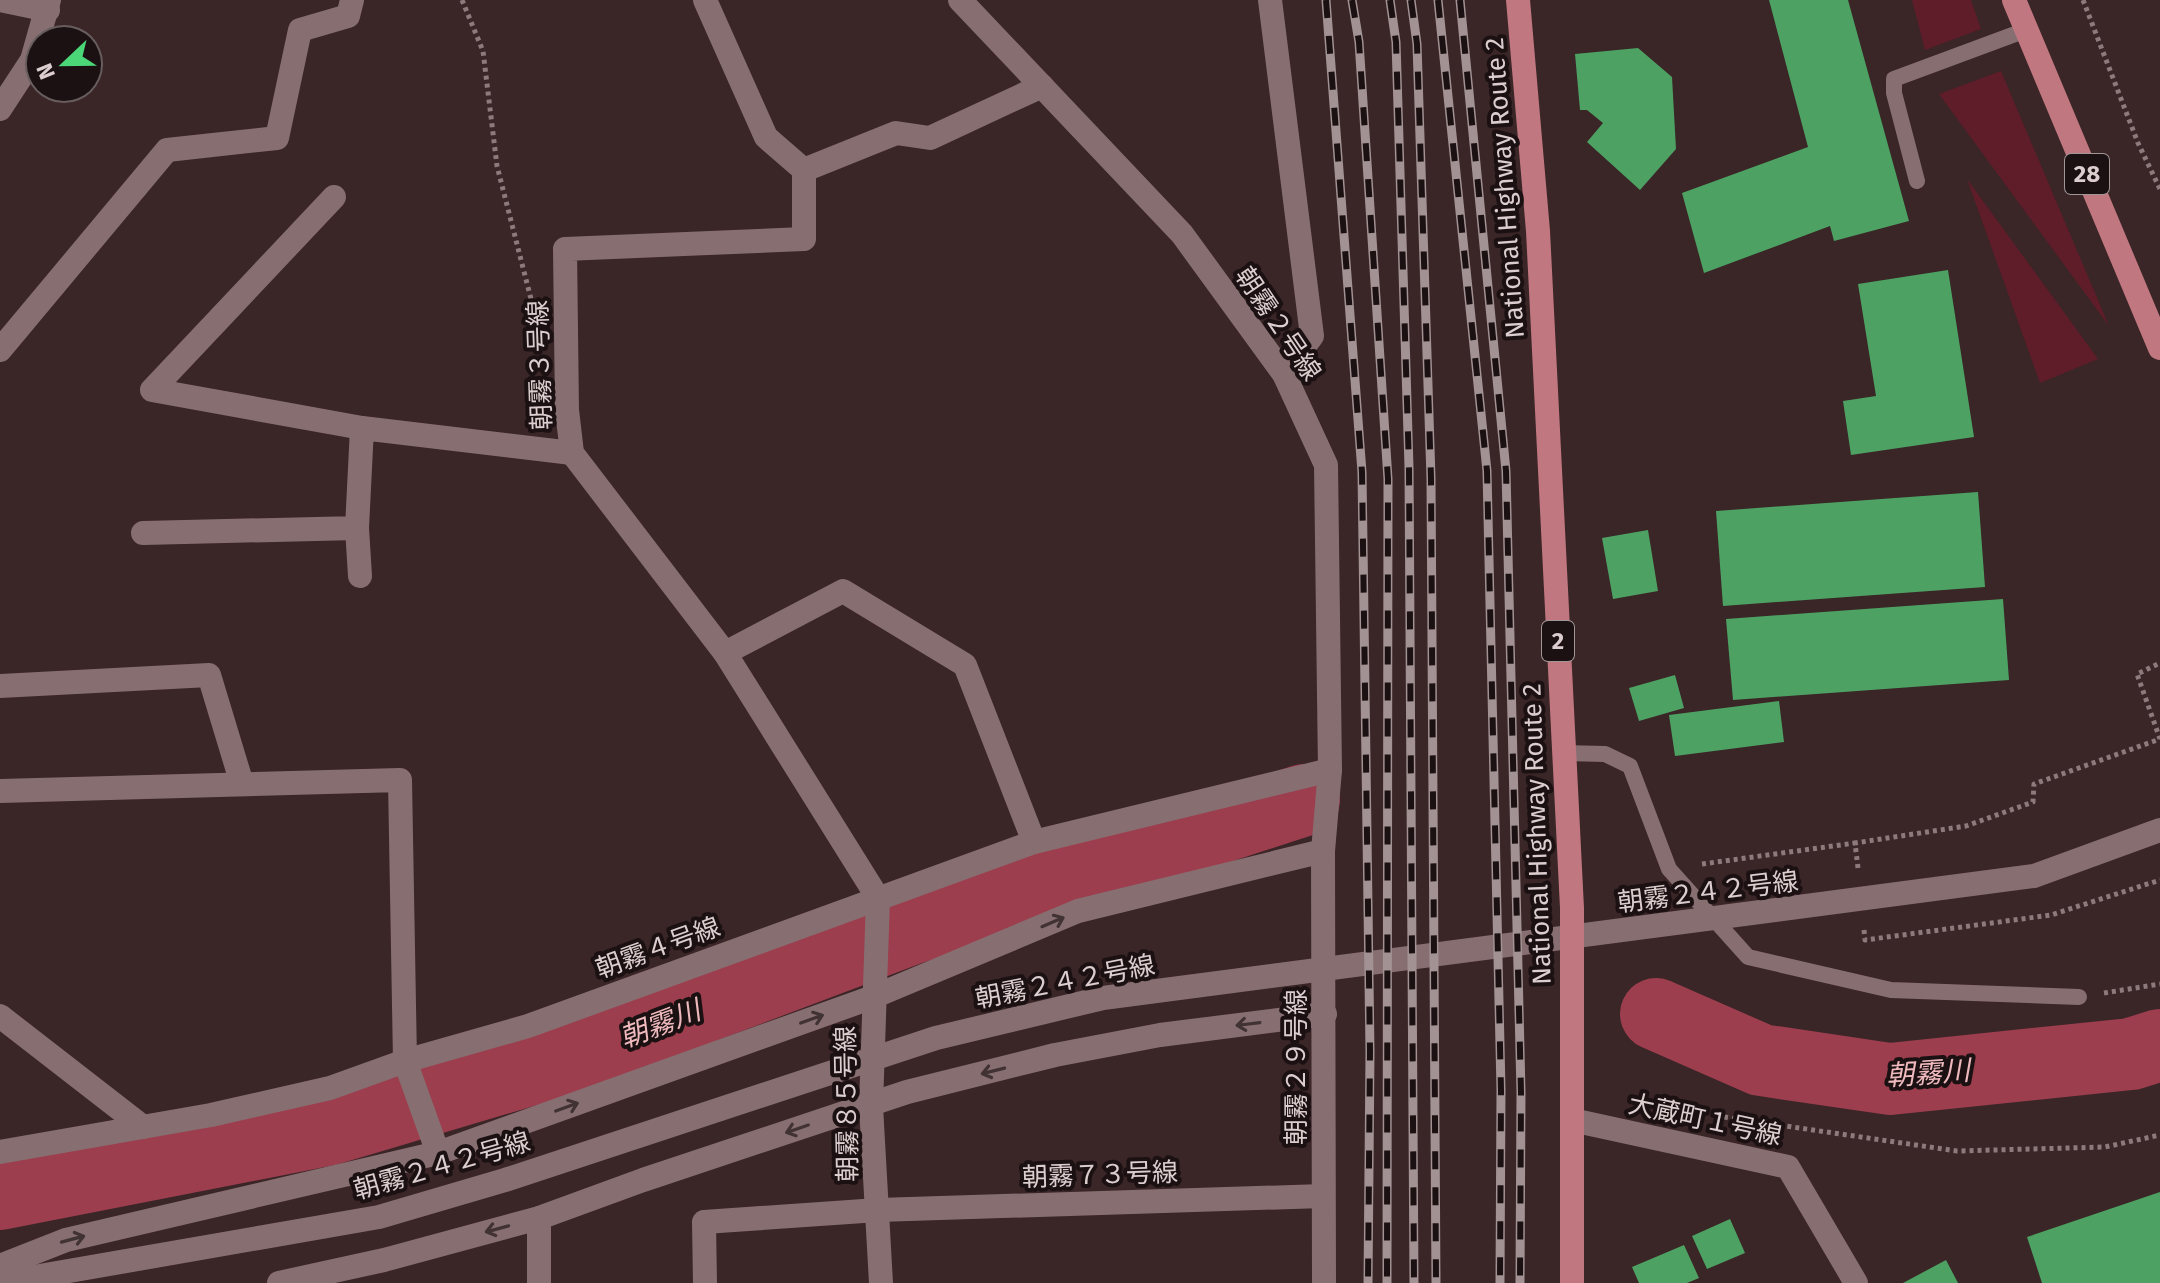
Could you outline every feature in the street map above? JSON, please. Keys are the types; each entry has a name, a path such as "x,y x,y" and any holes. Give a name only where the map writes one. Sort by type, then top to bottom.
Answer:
{"highway":[{"name":"National Highway Route 2","path":"1518,0 1523,28 1538,231 1572,908 1572,1283"},
{"name":"28","path":"2014,0 2160,348"}],"street":[{"path":"0,0 49,5 32,60 0,109"},
{"path":"0,350 167,150 277,138 300,30 348,16 352,0"},
{"path":"705,0 766,137 804,170 896,133 930,138 1042,86"},
{"name":"朝霧２号線","path":"960,0 1182,234 1284,374 1326,465 1329,781 1324,839"},
{"path":"1270,0 1312,336 1284,374"},
{"name":"朝霧３号線","path":"804,170 804,239 565,249 567,410 572,453 725,653 878,905"},
{"path":"334,197 152,390 362,428 572,453"},
{"path":"360,576 357,528 362,428"},
{"path":"143,533 357,528"},
{"path":"725,653 843,591 965,665 1034,842"},
{"path":"0,686 209,675 242,784"},
{"path":"0,791 400,780 407,1067 438,1153"},
{"name":"朝霧４号線","path":"0,1152 211,1115 407,1067 878,905 1034,842 1329,781"},
{"name":"朝霧２４２号線","path":"0,1283 379,1217 505,1180 936,1038 1103,998 2034,876 2160,830"},
{"path":"0,1266 66,1240 438,1153 873,997 1078,911 1324,839"},
{"name":"朝霧２９号線","path":"1324,839 1324,1283"},
{"path":"873,997 878,905"},
{"name":"朝霧８５号線","path":"873,997 871,1106 881,1283"},
{"path":"279,1283 384,1271 907,1092 1055,1055 1160,1035 1325,1014"},
{"path":"0,1016 143,1127"},
{"name":"大蔵町１号線","path":"1572,1120 1788,1167 1856,1283"},
{"name":"朝霧７３号線","path":"878,1210 1323,1196"},
{"name":"朝霧８５号線","path":"705,1283 704,1222 878,1210"},
{"path":"539,1218 539,1283"}],"lane":[{"path":"1917,181 1894,93 1894,79 2026,30"},
{"path":"1563,753 1605,754 1630,766 1669,869 1748,957 1891,990 2079,997"}],"path":[{"path":"462,0 483,51 497,166 534,309"},
{"path":"2083,0 2138,143 2160,189"},
{"path":"2137,674 2160,663"},
{"path":"1669,869 1855,843"},
{"path":"2079,997 2160,984"},
{"path":"1715,1115 1957,1151 2105,1147 2160,1135"}],"shaded area":[{"path":"1912,0 1971,0 1981,29 1925,50"},
{"path":"2001,71 2109,326 1939,94"},
{"path":"1967,179 2098,359 2040,383"}],"building":[{"path":"1769,0 1848,0 1909,221 1834,241 1830,226 1704,273 1682,193 1808,147"},
{"path":"1638,48 1672,77 1676,149 1640,190 1587,142 1603,123 1587,110 1580,110 1575,54"},
{"path":"1948,270 1974,437 1851,455 1843,401 1876,396 1858,284"},
{"path":"1978,492 1985,587 1723,606 1716,511"},
{"path":"1648,530 1658,591 1613,599 1602,538"},
{"path":"2003,599 2009,680 1733,700 1726,619"},
{"path":"1675,675 1684,708 1639,721 1629,688"},
{"path":"1779,701 1784,742 1675,756 1669,715"},
{"path":"2160,1192 2160,1283 2042,1283 2027,1237"},
{"path":"1730,1219 1745,1253 1707,1269 1692,1236"},
{"path":"1684,1245 1699,1278 1687,1283 1639,1283 1632,1267"},
{"path":"1946,1260 1958,1283 1903,1283"}],"waterway":[{"name":"朝霧川","path":"0,1194 327,1130 569,1058 910,929 1304,800"},
{"name":"朝霧川","path":"1656,1014 1761,1060 1890,1079 2131,1054 2160,1045"}],"railway":[{"path":"1326,0 1362,472 1370,1052 1368,1283"},
{"path":"1352,0 1359,42 1388,479 1387,1283"},
{"path":"1390,0 1396,42 1409,467 1414,1283"},
{"path":"1411,0 1417,44 1431,478 1436,1283"},
{"path":"1438,0 1487,471 1501,1090 1500,1283"},
{"path":"1460,0 1506,471 1521,1092 1520,1283"}]}
